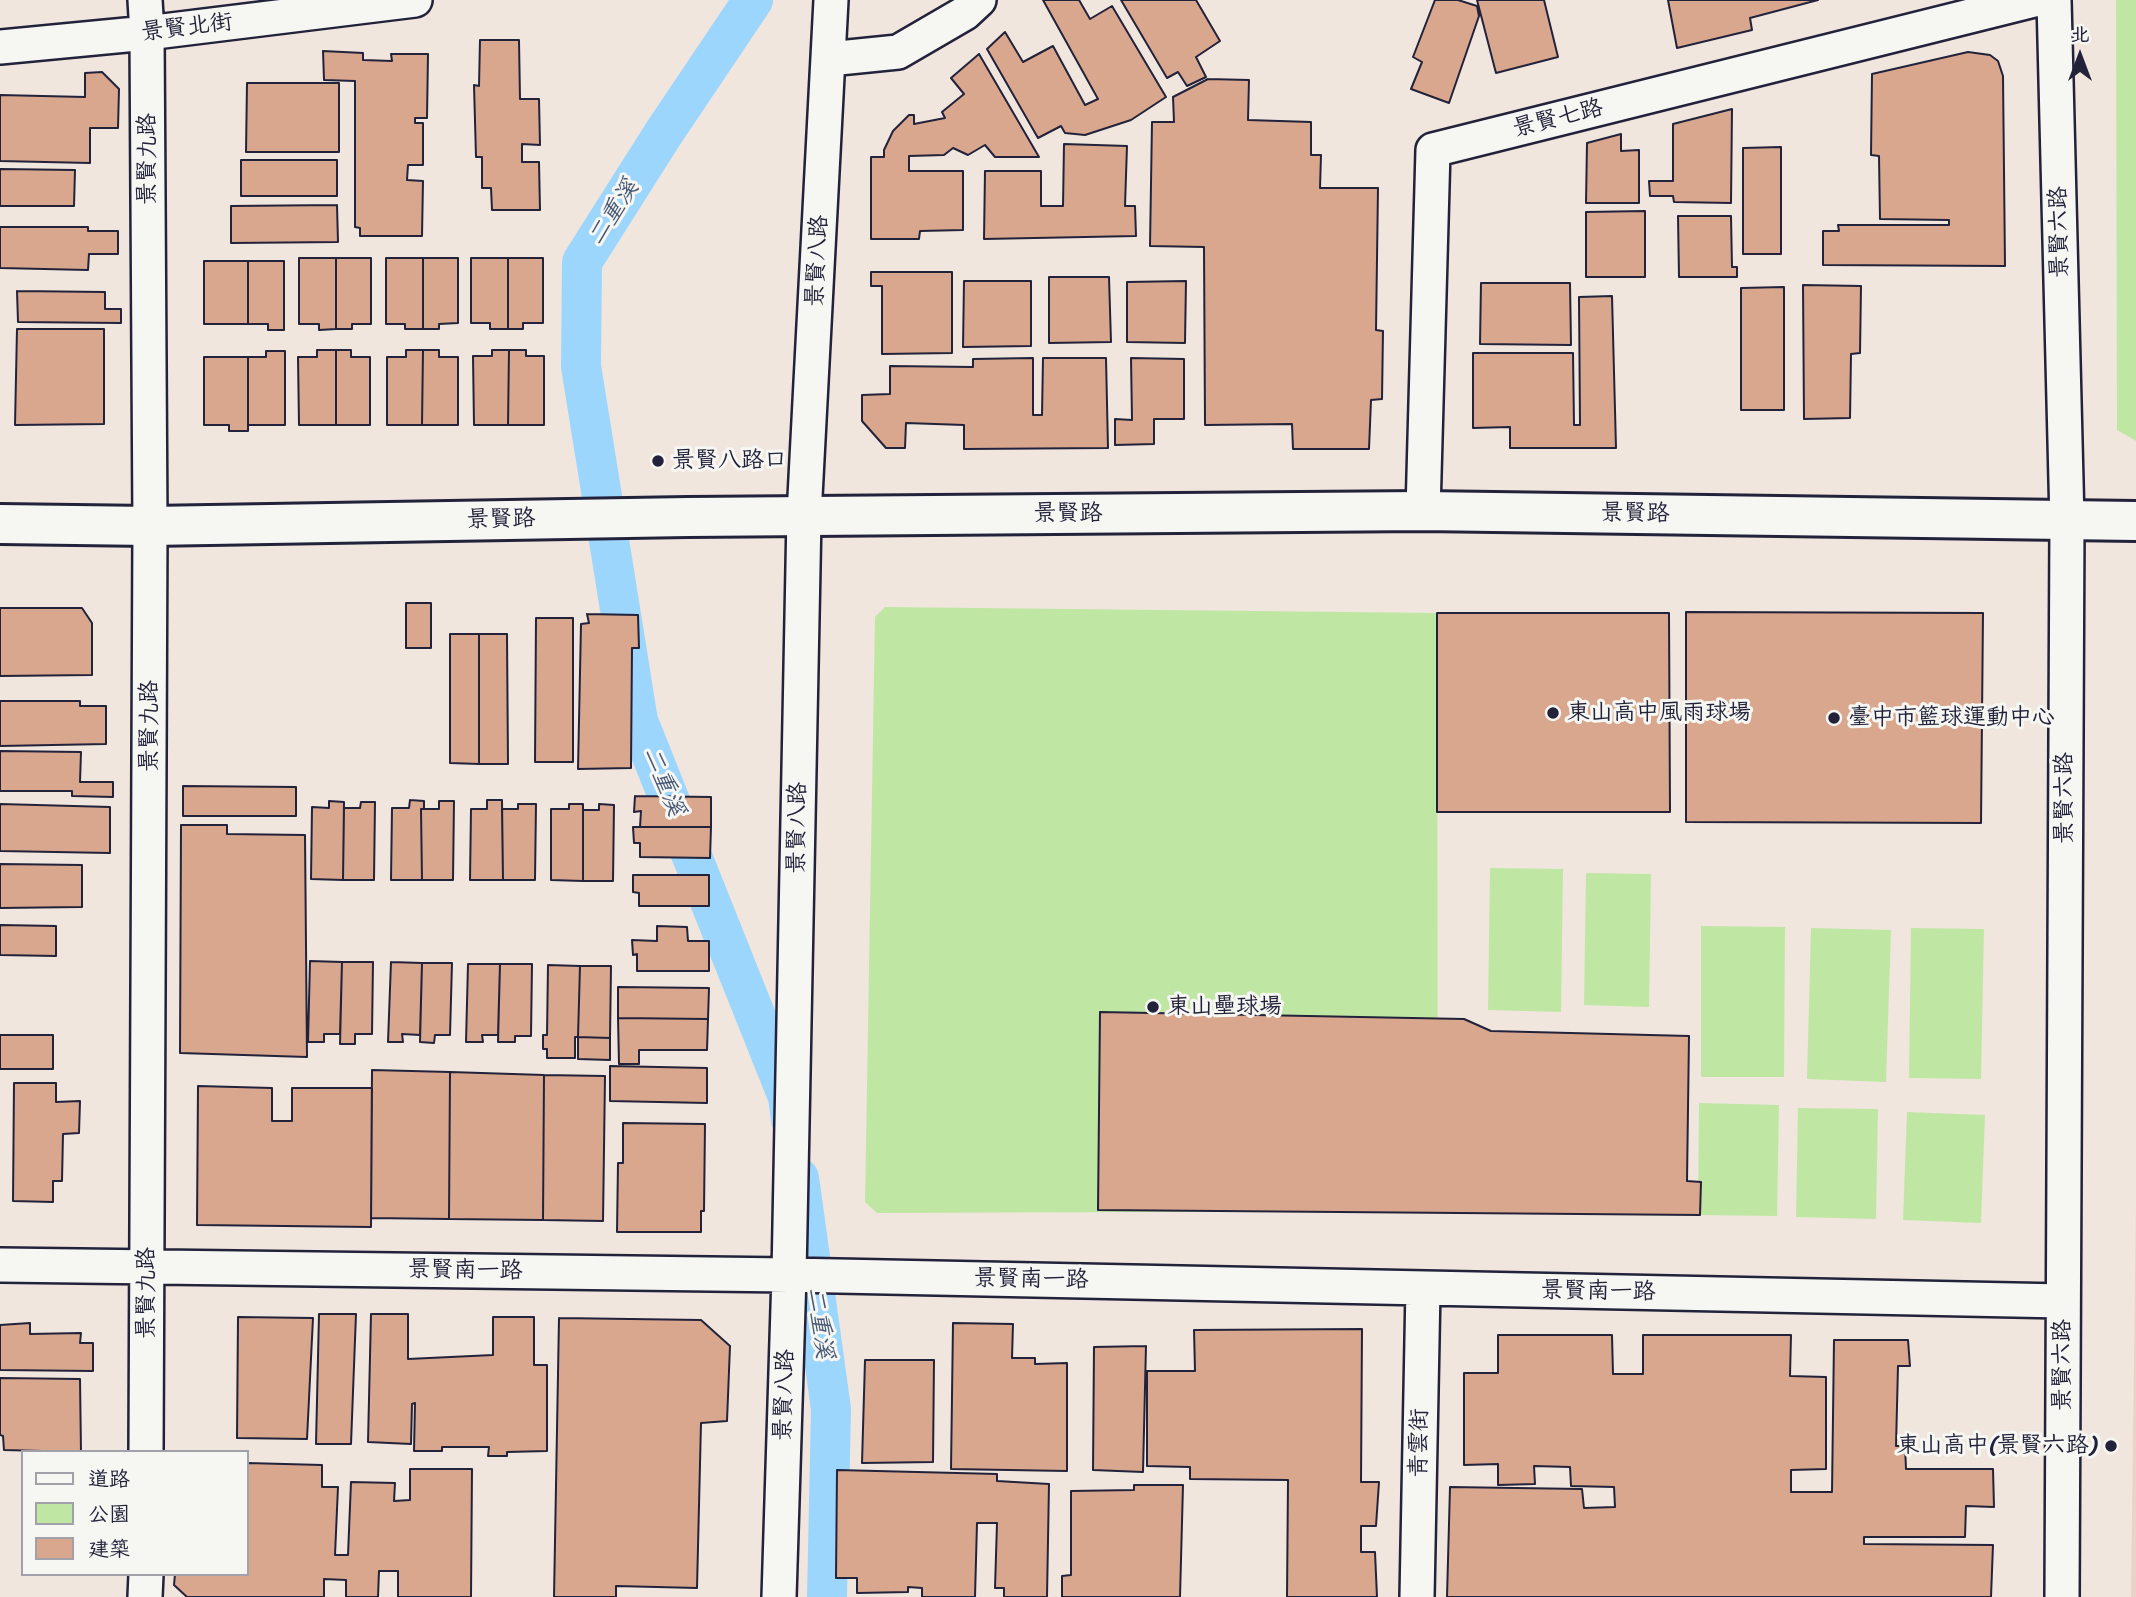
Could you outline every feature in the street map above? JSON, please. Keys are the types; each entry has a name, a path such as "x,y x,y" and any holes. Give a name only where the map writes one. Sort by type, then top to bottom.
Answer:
{"street":[{"name":"景賢九路","path":"145,0 150,526 146,1450"},
{"name":"景賢北街","path":"0,47 147,33 415,0"},
{"name":"景賢八路","path":"779,1597 789,1275 804,516 831,0"},
{"path":"829,59 898,52 965,13 979,0"},
{"name":"景賢七路","path":"1423,511 1433,150 2034,0"},
{"name":"景賢六路","path":"2054,0 2067,521 2062,1597"},
{"name":"景賢路","path":"0,524 150,526 688,517 1423,511 2136,521"},
{"name":"景賢南一路","path":"0,1265 789,1275 2063,1301"},
{"name":"青雲街","path":"1417,1597 1423,1289"},
{"path":"145,1597 146,1576"}],"shaded area":[{"path":"2136,1200 2136,1597 2131,1597"}],"green space":[{"path":"2116,0 2136,0 2136,441 2117,430"},
{"name":"東山壘球場","path":"885,607 1437,613 1438,1211 877,1213 865,1202 875,617"},
{"path":"1490,868 1563,869 1561,1012 1488,1010"},
{"path":"1586,873 1651,874 1649,1007 1584,1005"},
{"path":"1701,926 1785,927 1784,1077 1701,1077"},
{"path":"1811,928 1891,930 1886,1082 1807,1079"},
{"path":"1911,928 1984,929 1981,1079 1909,1078"},
{"path":"1699,1103 1779,1105 1777,1216 1698,1215"},
{"path":"1798,1108 1878,1109 1876,1219 1796,1217"},
{"path":"1907,1112 1985,1115 1981,1223 1903,1220"}],"building":[{"path":"1043,0 1079,0 1090,19 1112,6 1166,97 1131,120 1085,135 1065,133 1061,126 1038,138 987,49 1005,32 1023,62 1053,46 1085,105 1098,99"},
{"path":"1121,0 1196,0 1220,41 1196,57 1206,77 1187,86 1178,72 1167,78"},
{"path":"1435,0 1458,0 1477,6 1479,16 1449,103 1411,89 1422,62 1413,57"},
{"path":"1477,0 1544,0 1558,57 1496,73"},
{"path":"1668,0 1818,0 1750,18 1752,30 1677,48"},
{"path":"480,40 519,40 520,99 539,99 540,145 522,144 522,162 539,162 540,210 492,210 491,188 482,188 482,157 476,157 474,85 479,86"},
{"path":"323,51 363,53 363,60 392,61 391,54 428,54 427,118 415,118 415,123 423,123 423,165 408,165 407,180 423,181 422,236 360,236 360,228 355,227 355,81 324,80"},
{"path":"1968,52 1990,55 1998,61 2003,76 2005,266 1823,265 1823,231 1839,231 1838,225 1949,225 1949,220 1880,219 1879,156 1871,155 1872,74"},
{"path":"979,54 1039,157 995,157 985,145 968,155 953,148 944,155 909,156 909,171 963,171 963,230 920,231 919,239 871,239 871,157 884,157 884,150 893,131 909,115 914,115 914,124 945,118 942,112 964,94 951,78"},
{"path":"102,72 119,89 118,128 90,128 90,163 0,161 0,95 85,97 85,73"},
{"path":"1208,79 1249,80 1248,120 1311,122 1311,155 1321,155 1320,188 1378,188 1376,330 1383,331 1382,399 1371,400 1369,449 1293,449 1292,424 1205,425 1204,247 1150,246 1152,122 1174,122 1173,97"},
{"path":"247,83 339,83 339,152 246,152"},
{"path":"1732,109 1731,203 1674,202 1673,196 1650,196 1649,181 1673,181 1673,124"},
{"path":"1621,134 1621,151 1639,150 1639,203 1586,203 1587,143"},
{"path":"1064,144 1127,146 1125,206 1135,206 1136,236 984,239 985,171 1041,171 1041,206 1063,206"},
{"path":"1781,147 1781,254 1743,254 1743,148"},
{"path":"241,160 337,160 337,196 241,196"},
{"path":"0,169 75,170 74,206 0,206"},
{"path":"337,205 338,242 231,243 231,206"},
{"path":"1645,211 1645,277 1586,277 1586,212"},
{"path":"1678,216 1731,216 1732,267 1737,267 1737,277 1679,277"},
{"path":"0,227 88,227 88,231 118,231 118,254 89,254 88,270 0,268"},
{"path":"299,258 336,258 336,329 319,330 319,324 299,324"},
{"path":"336,258 371,258 371,324 352,324 352,329 336,329"},
{"path":"386,258 423,258 423,329 405,329 405,324 386,324"},
{"path":"423,258 458,258 458,323 439,324 439,329 423,329"},
{"path":"471,258 508,258 508,329 490,329 490,323 471,323"},
{"path":"508,258 543,258 543,323 523,323 523,329 508,329"},
{"path":"204,261 248,261 248,324 204,324"},
{"path":"248,261 284,261 284,330 268,330 268,324 248,324"},
{"path":"871,272 952,272 952,353 882,354 882,286 871,286"},
{"path":"1049,277 1109,277 1111,342 1049,343"},
{"path":"964,281 1031,281 1031,346 963,347"},
{"path":"1186,281 1185,343 1127,342 1127,282"},
{"path":"1481,283 1570,283 1571,345 1480,344"},
{"path":"1803,285 1861,286 1860,353 1851,354 1850,418 1804,419"},
{"path":"1784,287 1784,410 1741,410 1741,288"},
{"path":"17,291 105,292 105,309 121,309 121,323 18,322"},
{"path":"1612,296 1616,448 1510,448 1510,427 1473,428 1473,353 1573,353 1574,425 1580,425 1579,297"},
{"path":"17,329 104,329 104,424 15,425"},
{"path":"317,350 336,350 336,425 299,425 298,357 317,357"},
{"path":"336,350 351,350 351,357 370,357 370,425 336,425"},
{"path":"406,350 423,350 422,425 387,425 387,357 406,357"},
{"path":"423,350 439,350 439,357 458,357 458,425 422,425"},
{"path":"492,350 509,350 508,425 474,425 473,356 492,356"},
{"path":"509,350 526,350 526,356 544,356 544,425 508,425"},
{"path":"266,351 285,351 285,425 248,425 248,357 266,357"},
{"path":"204,357 248,357 248,431 229,431 229,425 204,425"},
{"path":"1033,358 1033,415 1042,415 1043,358 1106,358 1108,448 964,449 964,425 906,423 905,448 886,448 862,421 862,395 890,394 890,366 973,367 973,359"},
{"path":"1131,358 1184,359 1184,419 1154,419 1154,444 1115,445 1115,419 1132,420"},
{"path":"406,603 431,603 431,648 406,648"},
{"path":"0,608 82,608 92,623 92,675 0,676"},
{"name":"臺中市籃球運動中心","path":"1686,612 1983,613 1981,823 1686,822"},
{"name":"東山高中風雨球場","path":"1437,613 1669,613 1670,812 1437,812"},
{"path":"587,614 638,615 639,648 632,648 631,768 578,769 581,624 589,623"},
{"path":"536,618 573,618 573,762 535,762"},
{"path":"450,634 479,634 479,764 450,763"},
{"path":"479,634 507,634 508,764 479,764"},
{"path":"0,701 80,701 80,706 106,706 106,744 0,746"},
{"path":"0,751 81,752 80,782 113,782 113,797 72,796 72,791 0,791"},
{"path":"183,786 296,787 296,816 183,816"},
{"path":"635,796 711,797 711,827 640,827 641,811 634,812"},
{"path":"410,800 424,801 424,809 421,809 422,880 391,880 392,808 409,808"},
{"path":"487,800 502,800 503,880 470,880 471,809 487,809"},
{"path":"329,801 344,802 343,880 311,879 312,807 329,808"},
{"path":"439,801 454,801 453,880 422,880 421,809 439,809"},
{"path":"361,802 375,802 374,880 343,880 344,808 360,808"},
{"path":"0,804 110,807 110,853 0,851"},
{"path":"518,804 536,804 535,880 503,880 502,809 518,809"},
{"path":"569,804 583,804 583,881 551,880 551,809 569,809"},
{"path":"599,804 614,805 613,881 583,881 583,810 599,810"},
{"path":"181,825 227,825 227,834 305,835 307,1057 180,1053"},
{"path":"633,827 711,827 710,858 640,857 640,843 634,843"},
{"path":"0,864 82,865 82,907 0,908"},
{"path":"633,875 709,875 709,906 639,906 639,893 633,892"},
{"path":"0,925 56,926 56,956 0,955"},
{"path":"657,926 687,927 688,941 709,941 709,971 637,971 637,954 633,955 632,940 657,941"},
{"path":"310,961 342,962 340,1034 324,1034 324,1042 308,1042"},
{"path":"342,962 373,962 372,1034 355,1034 355,1044 340,1044"},
{"path":"391,962 422,963 420,1035 402,1034 403,1042 388,1042"},
{"path":"422,963 452,963 450,1035 435,1035 434,1043 420,1042"},
{"path":"468,964 500,964 498,1035 482,1035 483,1042 466,1042"},
{"path":"500,964 532,964 531,1036 515,1036 515,1042 498,1042"},
{"path":"548,965 580,966 575,1058 547,1058 547,1049 543,1049 543,1035 547,1035"},
{"path":"580,966 611,966 610,1038 578,1037"},
{"path":"618,987 709,988 708,1019 618,1018"},
{"path":"1100,1012 1464,1019 1491,1031 1689,1036 1687,1181 1701,1182 1700,1215 1098,1210"},
{"path":"618,1018 708,1019 707,1050 639,1050 639,1064 619,1064"},
{"path":"0,1035 53,1035 53,1069 0,1069"},
{"path":"578,1037 610,1038 610,1060 578,1059"},
{"path":"610,1066 707,1068 707,1103 610,1101"},
{"path":"372,1070 450,1072 449,1219 371,1218"},
{"path":"450,1072 544,1075 543,1220 449,1219"},
{"path":"544,1075 605,1076 603,1221 543,1220"},
{"path":"14,1083 56,1083 56,1102 80,1101 79,1133 63,1134 62,1181 53,1181 53,1202 13,1201"},
{"path":"198,1086 272,1088 272,1121 292,1121 292,1088 372,1088 371,1227 197,1225"},
{"path":"623,1123 705,1124 704,1211 701,1211 701,1232 617,1232 618,1163 623,1163"},
{"path":"319,1314 356,1314 351,1444 316,1444"},
{"path":"371,1314 408,1314 408,1359 493,1355 493,1317 534,1317 534,1365 547,1365 547,1451 507,1452 507,1456 488,1456 489,1447 442,1447 442,1451 414,1451 415,1403 412,1404 411,1444 368,1442"},
{"path":"238,1317 313,1318 307,1439 237,1438"},
{"path":"559,1318 701,1320 730,1346 727,1421 701,1423 697,1588 616,1586 616,1597 554,1597"},
{"path":"30,1323 30,1334 81,1333 80,1343 93,1343 93,1371 0,1370 0,1325"},
{"path":"953,1323 1013,1324 1012,1358 1035,1358 1035,1364 1067,1363 1067,1471 951,1469"},
{"path":"1362,1329 1361,1482 1379,1482 1376,1526 1361,1526 1361,1552 1375,1552 1377,1597 1287,1597 1288,1480 1190,1479 1190,1467 1147,1466 1147,1371 1195,1371 1194,1330"},
{"path":"1498,1335 1612,1335 1613,1374 1643,1374 1643,1335 1791,1335 1790,1376 1826,1377 1826,1469 1791,1470 1791,1492 1832,1492 1834,1340 1908,1340 1910,1366 1898,1366 1896,1446 1905,1446 1906,1469 1993,1469 1994,1507 1966,1506 1965,1537 1864,1537 1864,1544 1993,1545 1991,1597 1447,1597 1450,1487 1582,1489 1584,1508 1615,1507 1614,1487 1571,1486 1570,1467 1534,1466 1535,1484 1498,1485 1498,1464 1464,1465 1464,1373 1498,1373"},
{"path":"1146,1346 1143,1472 1093,1470 1094,1347"},
{"path":"865,1360 934,1360 933,1462 862,1463"},
{"path":"0,1378 80,1379 81,1450 4,1450 3,1436 0,1435"},
{"path":"248,1463 322,1465 322,1487 338,1487 335,1555 348,1555 351,1482 395,1483 394,1501 410,1500 410,1469 472,1469 471,1597 398,1597 398,1571 379,1571 378,1597 346,1597 346,1580 324,1579 324,1597 187,1597 174,1585 175,1576 248,1576"},
{"path":"837,1470 997,1474 997,1481 1049,1484 1047,1597 1004,1597 1004,1588 995,1588 997,1523 977,1523 975,1597 922,1597 922,1588 908,1587 908,1592 857,1593 857,1578 836,1578"},
{"path":"1134,1485 1183,1485 1180,1597 1062,1597 1062,1576 1071,1575 1071,1491 1134,1490"}],"waterway":[{"name":"二重溪","path":"753,0 663,134 582,262 581,366 638,721 788,1097 791,1120"},
{"name":"二重溪","path":"799,1178 831,1409 827,1597"}],"place":[{"name":"景賢八路口","path":"658,461"},
{"name":"東山高中風雨球場","path":"1553,713"},
{"name":"臺中市籃球運動中心","path":"1834,718"},
{"name":"東山壘球場","path":"1153,1007"},
{"name":"東山高中(景賢六路)","path":"2111,1446"}]}
